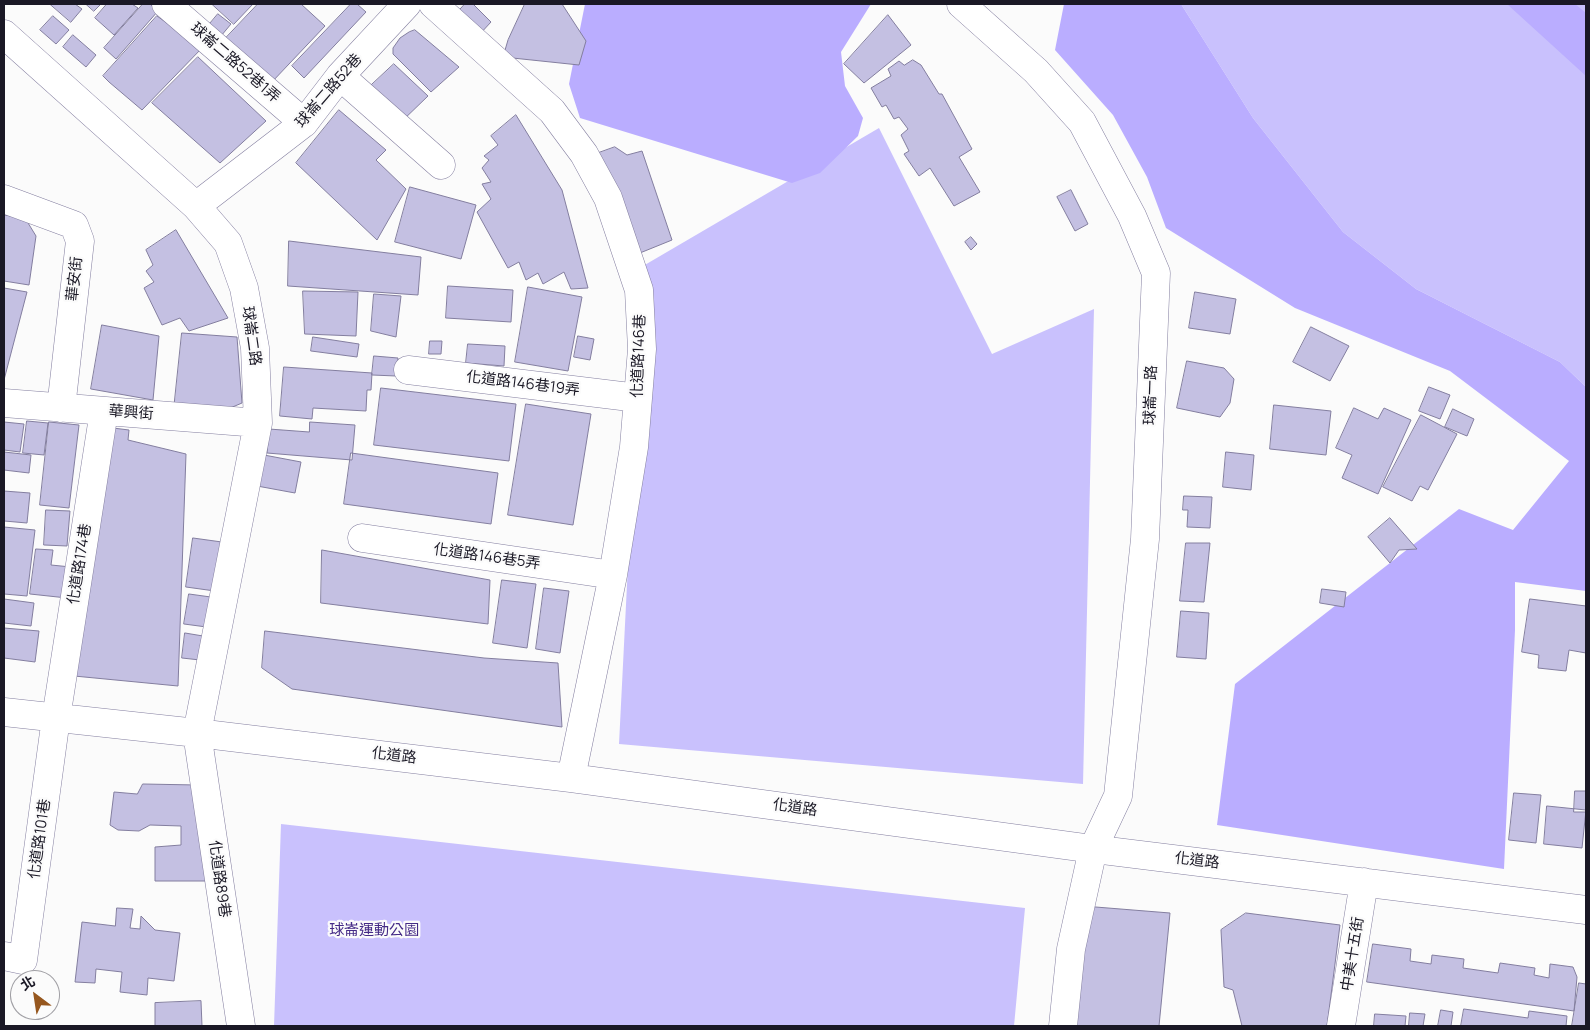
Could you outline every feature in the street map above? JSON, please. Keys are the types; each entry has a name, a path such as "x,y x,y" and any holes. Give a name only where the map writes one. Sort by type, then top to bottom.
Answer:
{"street":[{"name":"球崙二路52巷1弄","path":"166,4 304,123"},
{"name":"球崙二路52巷","path":"196,206 304,123 340,76 407,4"},
{"name":"化道路146巷","path":"433,4 552,112 584,154 608,198 639,290 642,349 634,447 613,574 571,778"},
{"name":"球崙一路","path":"961,4 1036,71 1082,122 1132,216 1156,273 1145,538 1118,796 1093,849 1071,949 1063,1026"},
{"name":"球崙二路","path":"4,34 196,206 228,244 244,288 255,348 258,423 197,732"},
{"path":"340,76 441,165"},
{"name":"華安街","path":"4,199 74,224 80,241 61,408"},
{"name":"化道路146巷19弄","path":"408,370 638,398"},
{"name":"華興街","path":"4,403 258,423"},
{"name":"化道路174巷","path":"56,718 104,411"},
{"name":"化道路146巷5弄","path":"362,538 613,574"},
{"name":"化道路","path":"4,712 197,732 571,778 1093,849 1586,910"},
{"name":"化道路101巷","path":"14,958 56,718"},
{"name":"化道路89巷","path":"197,732 241,1026"},
{"name":"中美十五街","path":"1342,1026 1364,882"}],"green space":[{"path":"1181,4 1586,4 1586,387 1560,362 1416,289 1343,232 1253,118"},
{"path":"879,128 992,354 1094,309 1083,784 619,744 643,266"},
{"name":"球崙運動公園","path":"281,824 1025,908 1014,1026 274,1026"}],"shaded area":[{"path":"585,4 871,4 841,52 845,86 863,118 858,136 820,173 792,183 580,118 569,84"},
{"path":"1064,4 1181,4 1253,118 1343,232 1416,289 1560,362 1586,387 1586,591 1515,582 1515,630 1504,869 1217,825 1235,684 1459,509 1513,530 1569,461 1450,371 1295,308 1166,228 1147,177 1113,115 1055,50"},
{"path":"1507,4 1575,4 1586,13 1586,76"}],"building":[{"path":"50,4 75,4 82,9 71,22"},
{"path":"86,4 101,4 94,11"},
{"path":"107,4 132,4 138,8 114,35 95,18"},
{"path":"143,4 150,4 158,11 116,59 104,48"},
{"path":"212,4 253,4 234,24"},
{"path":"258,4 301,4 325,26 271,83 225,39"},
{"path":"351,4 357,4 366,12 304,78 292,66"},
{"path":"465,4 473,4 491,22 479,35 457,13"},
{"path":"525,4 562,4 586,41 579,65 503,57 508,40"},
{"path":"218,14 231,24 216,42 203,32"},
{"path":"888,15 911,45 864,83 844,64"},
{"path":"53,16 69,30 56,44 40,30"},
{"path":"157,16 202,48 142,110 103,76"},
{"path":"415,30 459,67 431,92 393,54 393,48 400,38"},
{"path":"73,35 96,55 86,67 63,47"},
{"path":"198,57 266,121 220,163 152,103"},
{"path":"913,60 921,65 939,94 942,94 972,149 959,157 980,192 954,206 930,168 919,176 904,154 909,151 901,135 908,129 899,117 894,119 886,105 882,107 871,88 891,76 888,69 899,61 904,65"},
{"path":"394,64 428,96 399,124 364,92"},
{"path":"339,110 386,150 376,160 406,189 377,240 296,163"},
{"path":"516,115 562,190 588,288 571,289 564,272 543,284 538,273 526,280 519,262 508,268 477,212 491,199 482,184 491,182 482,168 489,160 484,156 498,145 491,136"},
{"path":"615,147 627,155 642,151 672,240 630,257 593,155"},
{"path":"410,187 476,205 461,259 395,242"},
{"path":"1071,190 1088,224 1075,231 1057,197"},
{"path":"4,215 25,218 36,236 29,285 4,281"},
{"path":"176,230 228,318 189,331 180,318 162,325 144,288 154,282 146,271 153,265 146,250"},
{"path":"971,237 977,244 971,250 965,242"},
{"path":"289,241 421,257 418,295 288,286"},
{"path":"448,286 513,290 511,322 446,318"},
{"path":"528,287 582,297 568,371 515,362"},
{"path":"4,288 27,292 4,380"},
{"path":"303,291 358,292 356,336 305,334"},
{"path":"1195,292 1236,299 1230,334 1189,328"},
{"path":"374,294 401,296 396,337 371,331"},
{"path":"102,325 159,336 153,400 91,389"},
{"path":"1311,327 1349,346 1330,381 1293,362"},
{"path":"182,333 237,337 242,403 209,417 174,409"},
{"path":"578,336 594,339 590,360 574,357"},
{"path":"313,337 359,344 357,357 311,351"},
{"path":"430,341 442,341 441,354 429,354"},
{"path":"468,344 505,346 504,366 466,363"},
{"path":"374,356 398,358 396,376 372,375"},
{"path":"1187,361 1224,368 1234,379 1230,403 1220,417 1177,408"},
{"path":"284,367 372,373 371,390 367,390 366,411 313,408 312,419 280,416"},
{"path":"1429,387 1450,395 1440,419 1419,411"},
{"path":"381,388 516,404 509,461 374,445"},
{"path":"526,404 591,414 573,525 508,515"},
{"path":"1274,405 1331,411 1326,455 1270,449"},
{"path":"1354,408 1378,419 1384,408 1411,420 1378,494 1342,478 1352,455 1336,448"},
{"path":"1453,409 1474,419 1467,436 1445,427"},
{"path":"1421,415 1457,434 1428,490 1420,486 1412,501 1383,487"},
{"path":"27,421 48,423 44,455 23,453"},
{"path":"4,422 24,424 20,452 4,450"},
{"path":"49,422 79,425 69,508 40,505"},
{"path":"310,422 355,425 352,460 267,453 269,429 309,432"},
{"path":"105,427 129,430 128,440 186,454 178,686 74,676"},
{"path":"4,452 31,455 29,473 4,470"},
{"path":"1226,452 1254,455 1251,490 1223,487"},
{"path":"351,453 498,473 491,524 344,504"},
{"path":"264,455 301,462 295,493 257,486"},
{"path":"4,491 30,493 27,523 4,521"},
{"path":"1184,496 1212,497 1210,528 1187,527 1188,510 1183,510"},
{"path":"46,510 70,511 67,546 44,545"},
{"path":"1390,518 1417,549 1399,550 1390,563 1368,537"},
{"path":"4,527 35,530 27,596 4,594"},
{"path":"193,538 229,543 222,592 186,587"},
{"path":"1186,543 1210,543 1204,602 1180,601"},
{"path":"36,549 53,550 51,565 71,567 67,598 30,594"},
{"path":"322,550 490,580 488,624 321,603"},
{"path":"502,580 536,584 527,648 493,643"},
{"path":"544,588 569,591 560,653 536,649"},
{"path":"1322,589 1346,592 1344,607 1320,603"},
{"path":"189,594 218,598 214,628 184,624"},
{"path":"4,599 34,603 31,626 4,623"},
{"path":"1530,599 1586,606 1586,653 1569,650 1566,671 1538,668 1539,655 1522,652"},
{"path":"1181,611 1209,613 1206,659 1177,657"},
{"path":"4,628 39,631 35,662 4,658"},
{"path":"265,631 484,658 558,663 562,727 292,689 262,668"},
{"path":"185,633 203,636 200,660 182,658"},
{"path":"143,784 197,785 207,881 155,881 155,847 181,845 181,826 150,825 139,831 118,830 110,825 114,792 137,794"},
{"path":"1575,791 1586,791 1586,812 1574,812"},
{"path":"1514,793 1541,795 1536,843 1509,840"},
{"path":"1547,806 1586,810 1582,848 1544,844"},
{"path":"1083,906 1170,913 1159,1026 1071,1026"},
{"path":"117,908 133,909 130,928 140,929 141,916 155,930 180,933 174,981 148,978 147,995 120,992 122,972 96,969 95,983 75,982 82,922 115,926"},
{"path":"1246,913 1340,925 1327,1026 1242,1026 1233,990 1224,987 1221,930"},
{"path":"1373,944 1411,949 1410,961 1431,964 1432,955 1464,959 1463,968 1498,973 1500,963 1535,968 1534,975 1549,978 1550,964 1573,967 1577,977 1574,1011 1367,982"},
{"path":"1579,983 1586,984 1586,1026 1572,1026"},
{"path":"201,1001 202,1026 155,1026 155,1003"},
{"path":"1464,1009 1528,1018 1529,1011 1567,1016 1566,1026 1461,1026"},
{"path":"1441,1010 1453,1012 1451,1026 1438,1026"},
{"path":"1410,1013 1425,1014 1423,1026 1409,1026"},
{"path":"1375,1014 1406,1016 1405,1026 1374,1026"}]}
